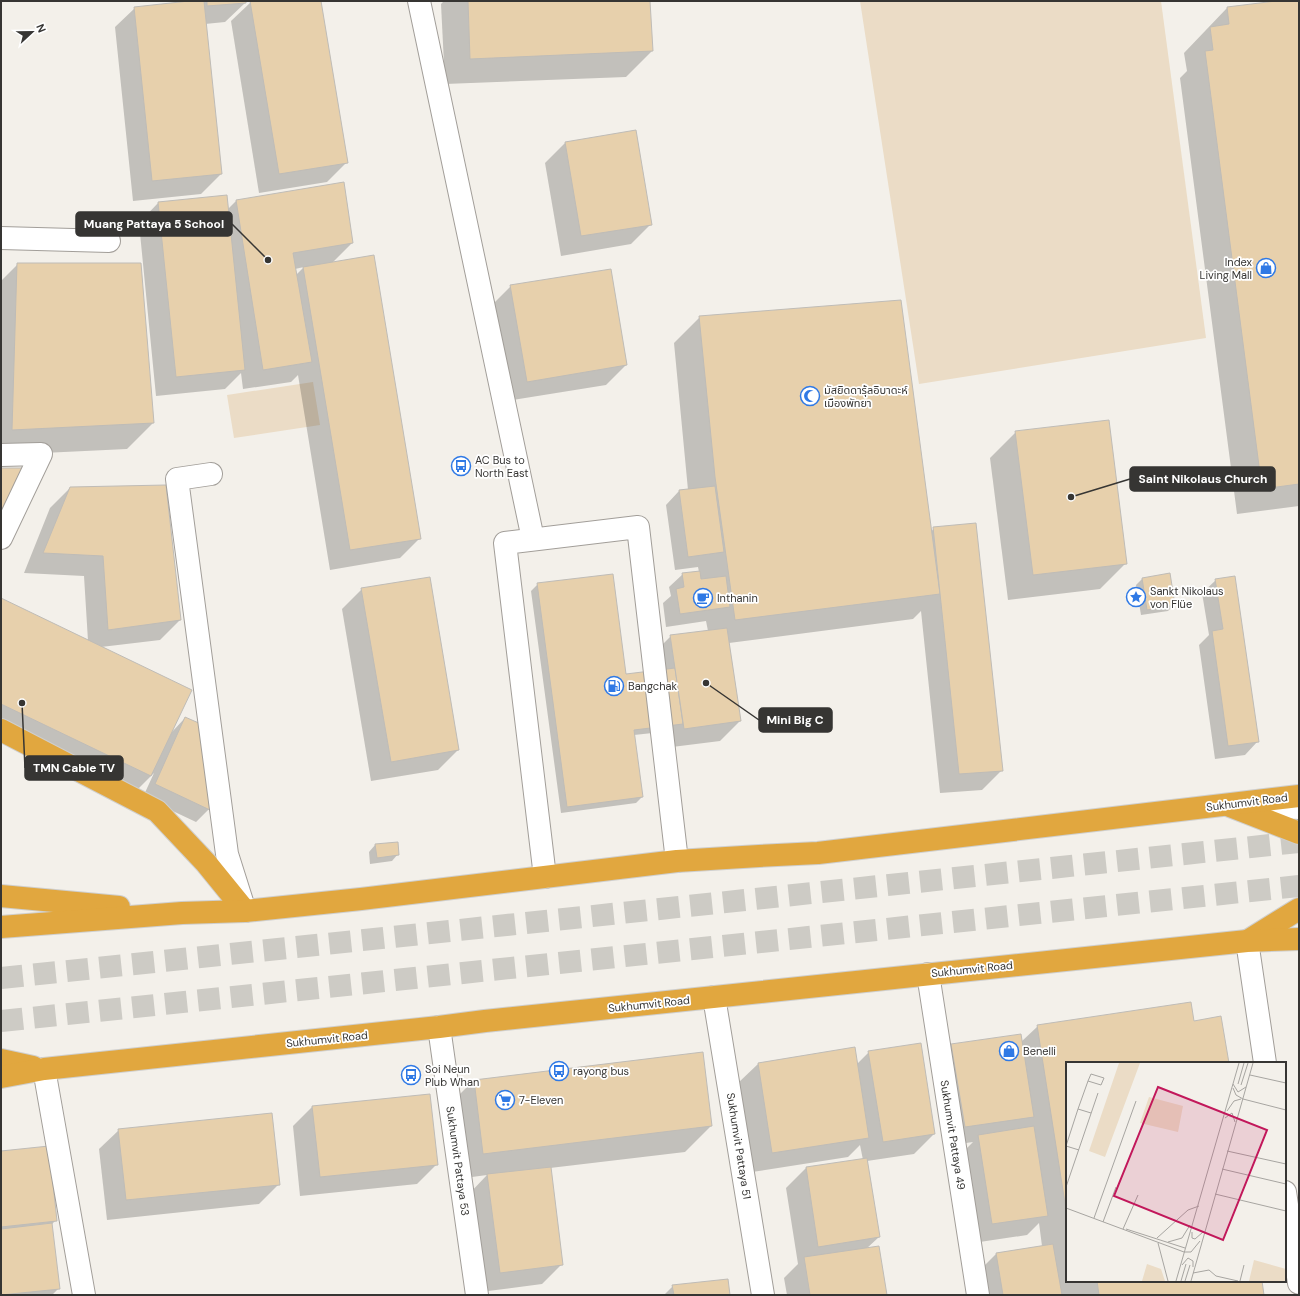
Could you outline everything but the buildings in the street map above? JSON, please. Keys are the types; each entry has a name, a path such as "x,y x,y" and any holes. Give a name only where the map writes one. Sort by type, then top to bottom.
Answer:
{"highway":[{"path":"1,730 157,811 206,863 245,911"},
{"name":"Sukhumvit Road","path":"1,932 12,926 182,913 245,911 361,899 677,861 818,853 1299,796"},
{"path":"1228,805 1299,833"},
{"path":"1,896 182,913"},
{"path":"1247,941 1299,909"},
{"name":"Sukhumvit Road","path":"1,1077 44,1069 493,1020 1247,941 1299,939"},
{"path":"1,1060 44,1069"}],"street":[{"path":"419,1 533,539"},
{"path":"1,238 109,242"},
{"path":"1,455 41,454 1,538"},
{"path":"211,474 177,479 227,854 245,911"},
{"path":"545,877 505,543 533,539 638,527 677,861"},
{"path":"1228,805 1299,808"},
{"path":"1247,941 1265,1062"},
{"name":"Sukhumvit Pattaya 49","path":"928,974 978,1295"},
{"name":"Sukhumvit Pattaya 51","path":"714,997 763,1295"},
{"name":"Sukhumvit Pattaya 53","path":"439,1027 477,1295"},
{"path":"44,1069 84,1295"},
{"path":"1286,1198 1299,1283"}],"shaded area":[{"path":"860,1 1161,1 1206,338 919,384"},
{"path":"313,382 320,425 234,438 227,395"}],"tunnel":[{"path":"1,978 1299,842"},
{"path":"1,1021 1299,886"}],"place":[{"name":"Muang Pattaya 5 School","path":"268,260"},
{"name":"Index Living Mall","path":"1266,268"},
{"name":"มัสยิดดารุ้ลอิบาดะห์ เมืองพัทยา","path":"810,396"},
{"name":"AC Bus to North East","path":"461,466"},
{"name":"Saint Nikolaus Church","path":"1071,497"},
{"name":"Sankt Nikolaus von Flüe","path":"1136,597"},
{"name":"Inthanin","path":"703,598"},
{"name":"Mini Big C","path":"706,683"},
{"name":"Bangchak","path":"614,686"},
{"name":"TMN Cable TV","path":"22,703"},
{"name":"Benelli","path":"1009,1051"},
{"name":"rayong bus","path":"559,1071"},
{"name":"Soi Neun Plub Whan","path":"411,1075"},
{"name":"7-Eleven","path":"505,1100"}]}
